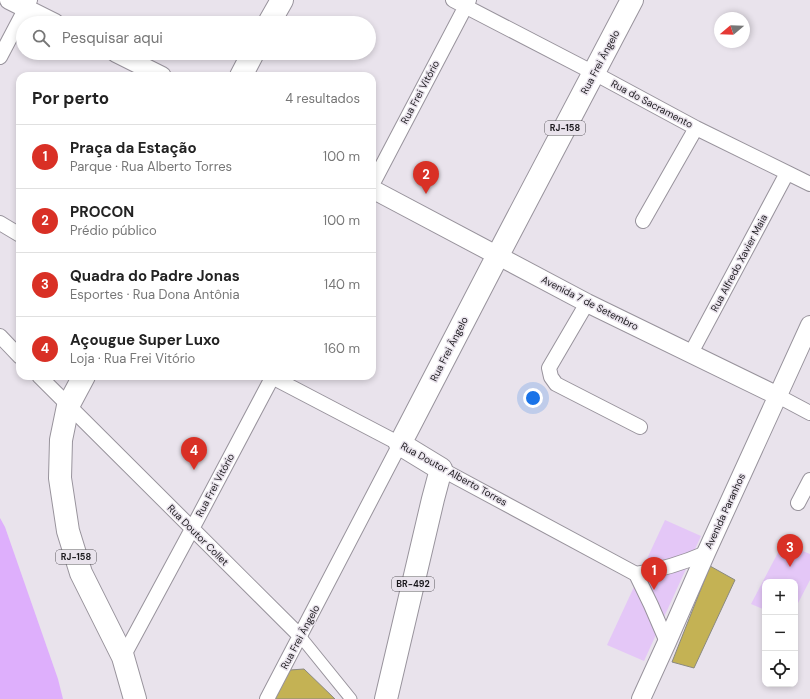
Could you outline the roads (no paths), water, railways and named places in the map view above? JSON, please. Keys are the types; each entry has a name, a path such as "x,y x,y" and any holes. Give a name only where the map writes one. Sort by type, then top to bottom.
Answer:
{"main road":[{"path":"273,16 282,0"},
{"name":"Rua Frei Ângelo","path":"400,444 632,0"},
{"path":"243,72 249,60"},
{"name":"RJ-158","path":"82,380 68,406 61,440 60,478 68,531 81,573 123,657 135,699"},
{"name":"Rua Doutor Alberto Torres","path":"400,444 441,469"},
{"name":"BR-492","path":"386,699 441,469"}],"street":[{"path":"9,0 28,4 45,16"},
{"name":"Rua do Sacramento","path":"462,2 696,128 810,184"},
{"name":"Rua Frei Vitório","path":"376,177 462,2"},
{"path":"22,16 28,4"},
{"path":"0,57 16,27"},
{"path":"130,60 154,72"},
{"path":"643,221 696,128"},
{"name":"Rua Alfredo Xavier Maia","path":"691,353 787,172"},
{"name":"Avenida 7 de Setembro","path":"376,191 587,303 810,413"},
{"path":"0,223 16,232"},
{"path":"587,303 549,368 550,377 556,384 640,427"},
{"name":"Avenida Paranhos","path":"641,699 810,325"},
{"path":"0,336 16,353"},
{"name":"Rua Doutor Collet","path":"43,380 300,636 351,699"},
{"name":"Rua Frei Vitório","path":"123,657 270,380"},
{"name":"Rua Doutor Alberto Torres","path":"280,380 400,444"},
{"name":"Rua Frei Ângelo","path":"267,699 400,444"},
{"name":"Rua Doutor Alberto Torres","path":"441,469 636,574"},
{"path":"798,503 810,480"},
{"path":"667,642 636,574 671,566 706,553"}],"place":[{"name":"PROCON","path":"426,194"},
{"name":"Açougue Super Luxo","path":"194,470"},
{"name":"Quadra do Padre Jonas","path":"790,567"},
{"name":"Praça da Estação","path":"654,590"}]}
